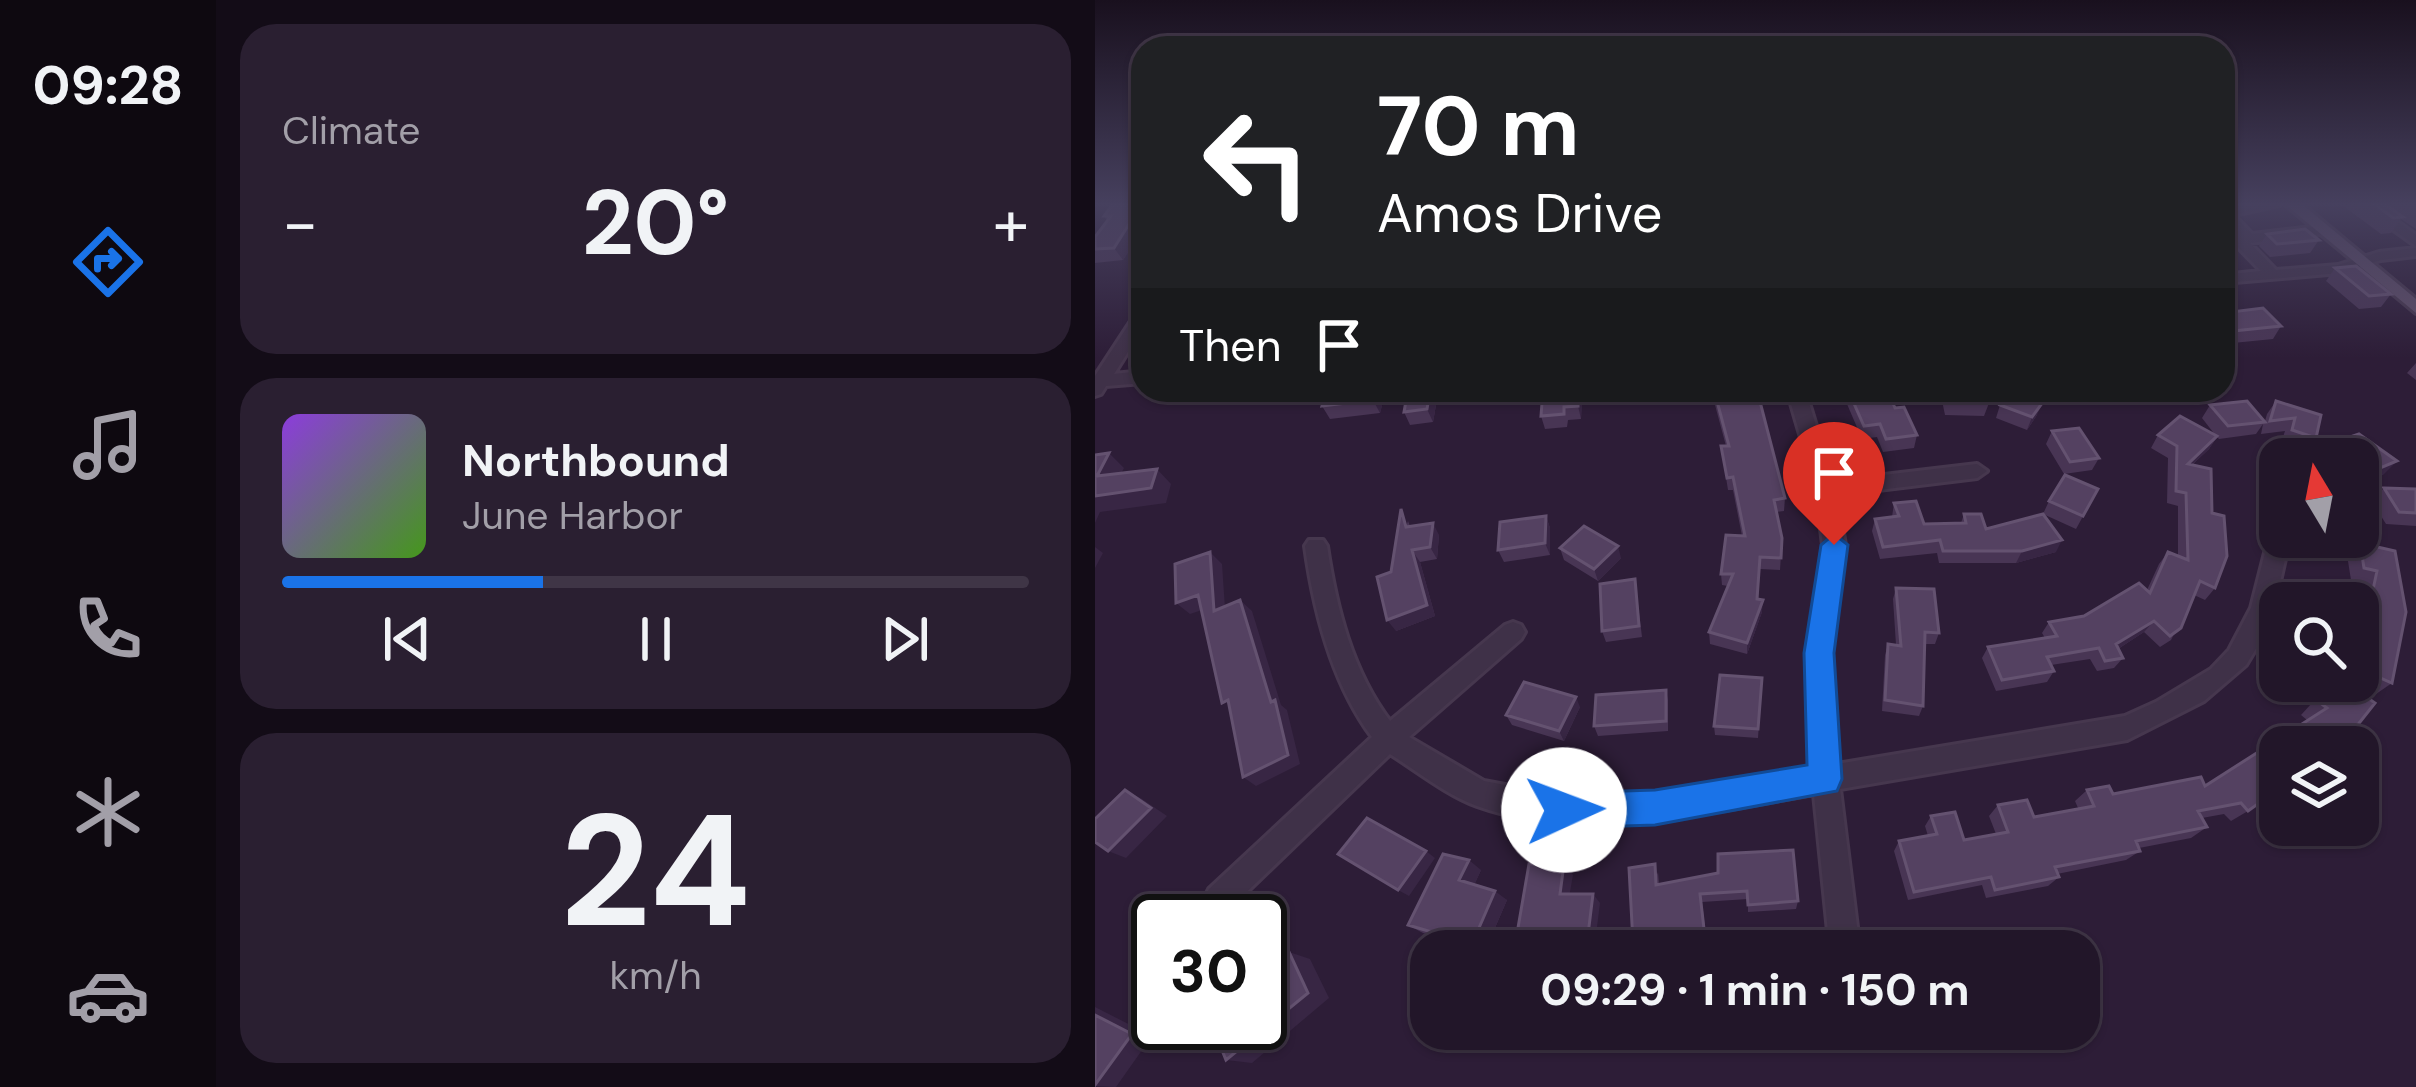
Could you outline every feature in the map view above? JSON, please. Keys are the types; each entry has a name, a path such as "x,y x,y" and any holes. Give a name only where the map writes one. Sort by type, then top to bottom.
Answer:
{"main road":[{"path":"2350,256 2416,308"}],"street":[{"path":"2254,256 2273,274"},
{"path":"2315,256 2326,270"},
{"path":"2235,278 2326,270 2382,256"},
{"path":"1097,384 1131,332"},
{"path":"1097,384 1131,378"},
{"path":"1800,402 1825,489 1834,545 1819,653 1825,779 1843,930"},
{"path":"1825,489 1977,471"},
{"path":"1316,546 1325,603 1343,663 1362,704 1388,740 1481,794 1564,810 1655,808 2127,728 2197,696 2241,659 2270,589 2276,558"},
{"path":"1224,894 1388,740 1513,632"}],"building":[{"path":"2356,266 2391,294 2369,296 2335,268"},
{"path":"2263,308 2281,326 2235,331 2235,312"},
{"path":"2247,401 2265,422 2228,426 2210,405"},
{"path":"2276,401 2321,415 2316,438 2292,430 2295,418 2270,421"},
{"path":"1406,402 1428,402 1427,409 1404,412"},
{"path":"1542,402 1578,402 1578,406 1564,407 1564,414 1541,416"},
{"path":"1717,402 1760,402 1785,498 1774,500 1781,558 1760,557 1757,599 1763,600 1747,643 1709,632 1733,574 1721,574 1726,535 1745,536 1733,477 1727,478 1721,446 1729,446"},
{"path":"1853,402 1892,402 1895,408 1904,407 1917,435 1886,439 1880,424 1864,426"},
{"path":"2002,402 2043,402 2032,417 2000,405"},
{"path":"2180,416 2217,436 2188,464 2211,469 2212,513 2224,516 2227,556 2215,588 2200,581 2181,628 2170,636 2154,621 2116,644 2123,658 2105,661 2099,648 2047,657 2054,671 2002,680 1988,647 2057,636 2049,622 2084,616 2139,583 2150,593 2168,552 2188,560 2186,493 2176,491 2177,446 2158,435"},
{"path":"2079,428 2099,458 2070,462 2052,431"},
{"path":"2379,448 2397,461 2379,468"},
{"path":"1109,453 1097,476 1157,469 1151,488 1095,496 1095,455"},
{"path":"2065,475 2098,489 2083,516 2049,501"},
{"path":"2384,488 2416,489 2416,513 2399,512"},
{"path":"1916,501 1924,524 1966,523 1964,514 1981,514 1986,529 2043,514 2062,540 2022,551 1943,551 1940,540 1883,547 1875,519 1899,516 1894,503"},
{"path":"1401,509 1406,527 1433,523 1430,547 1412,550 1427,605 1387,620 1377,577 1391,572"},
{"path":"1546,516 1545,543 1498,550 1500,522"},
{"path":"1584,526 1618,546 1594,569 1560,548"},
{"path":"2379,547 2395,551 2406,612 2392,683 2379,677 2377,571 2364,568 2362,558 2379,558"},
{"path":"1210,552 1214,611 1240,600 1271,702 1275,700 1288,755 1243,777 1228,700 1222,703 1198,595 1176,603 1175,564"},
{"path":"1635,579 1639,626 1602,631 1600,584"},
{"path":"1896,588 1934,589 1939,633 1925,632 1923,706 1885,700 1888,644 1901,646"},
{"path":"1720,675 1762,678 1758,729 1714,726"},
{"path":"1524,682 1576,697 1559,731 1506,715"},
{"path":"1666,690 1666,721 1594,726 1596,695"},
{"path":"2319,702 2375,703 2357,726 2299,726 2327,708"},
{"path":"2259,751 2259,803 2248,811 2241,803 2198,811 2207,827 2136,841 2140,851 2055,867 2059,877 1995,890 1991,877 1914,892 1899,841 1937,834 1931,816 1955,812 1964,840 2008,832 1998,805 2027,800 2034,817 2094,806 2087,790 2109,786 2113,794 2201,777 2205,786"},
{"path":"1125,790 1151,808 1108,851 1095,842 1095,819"},
{"path":"1367,818 1426,851 1398,890 1338,854"},
{"path":"1793,850 1798,901 1748,905 1747,891 1700,894 1704,929 1632,930 1629,868 1655,864 1656,885 1718,873 1718,854"},
{"path":"1443,854 1469,860 1459,880 1495,891 1478,930 1425,930 1408,925"},
{"path":"1529,864 1564,864 1560,894 1593,894 1589,930 1518,930"},
{"path":"1287,954 1308,993 1287,1010"},
{"path":"1095,1015 1131,1035 1095,1085"}],"route":[{"path":"1564,810 1655,808 1825,779 1819,653 1834,545"}]}
